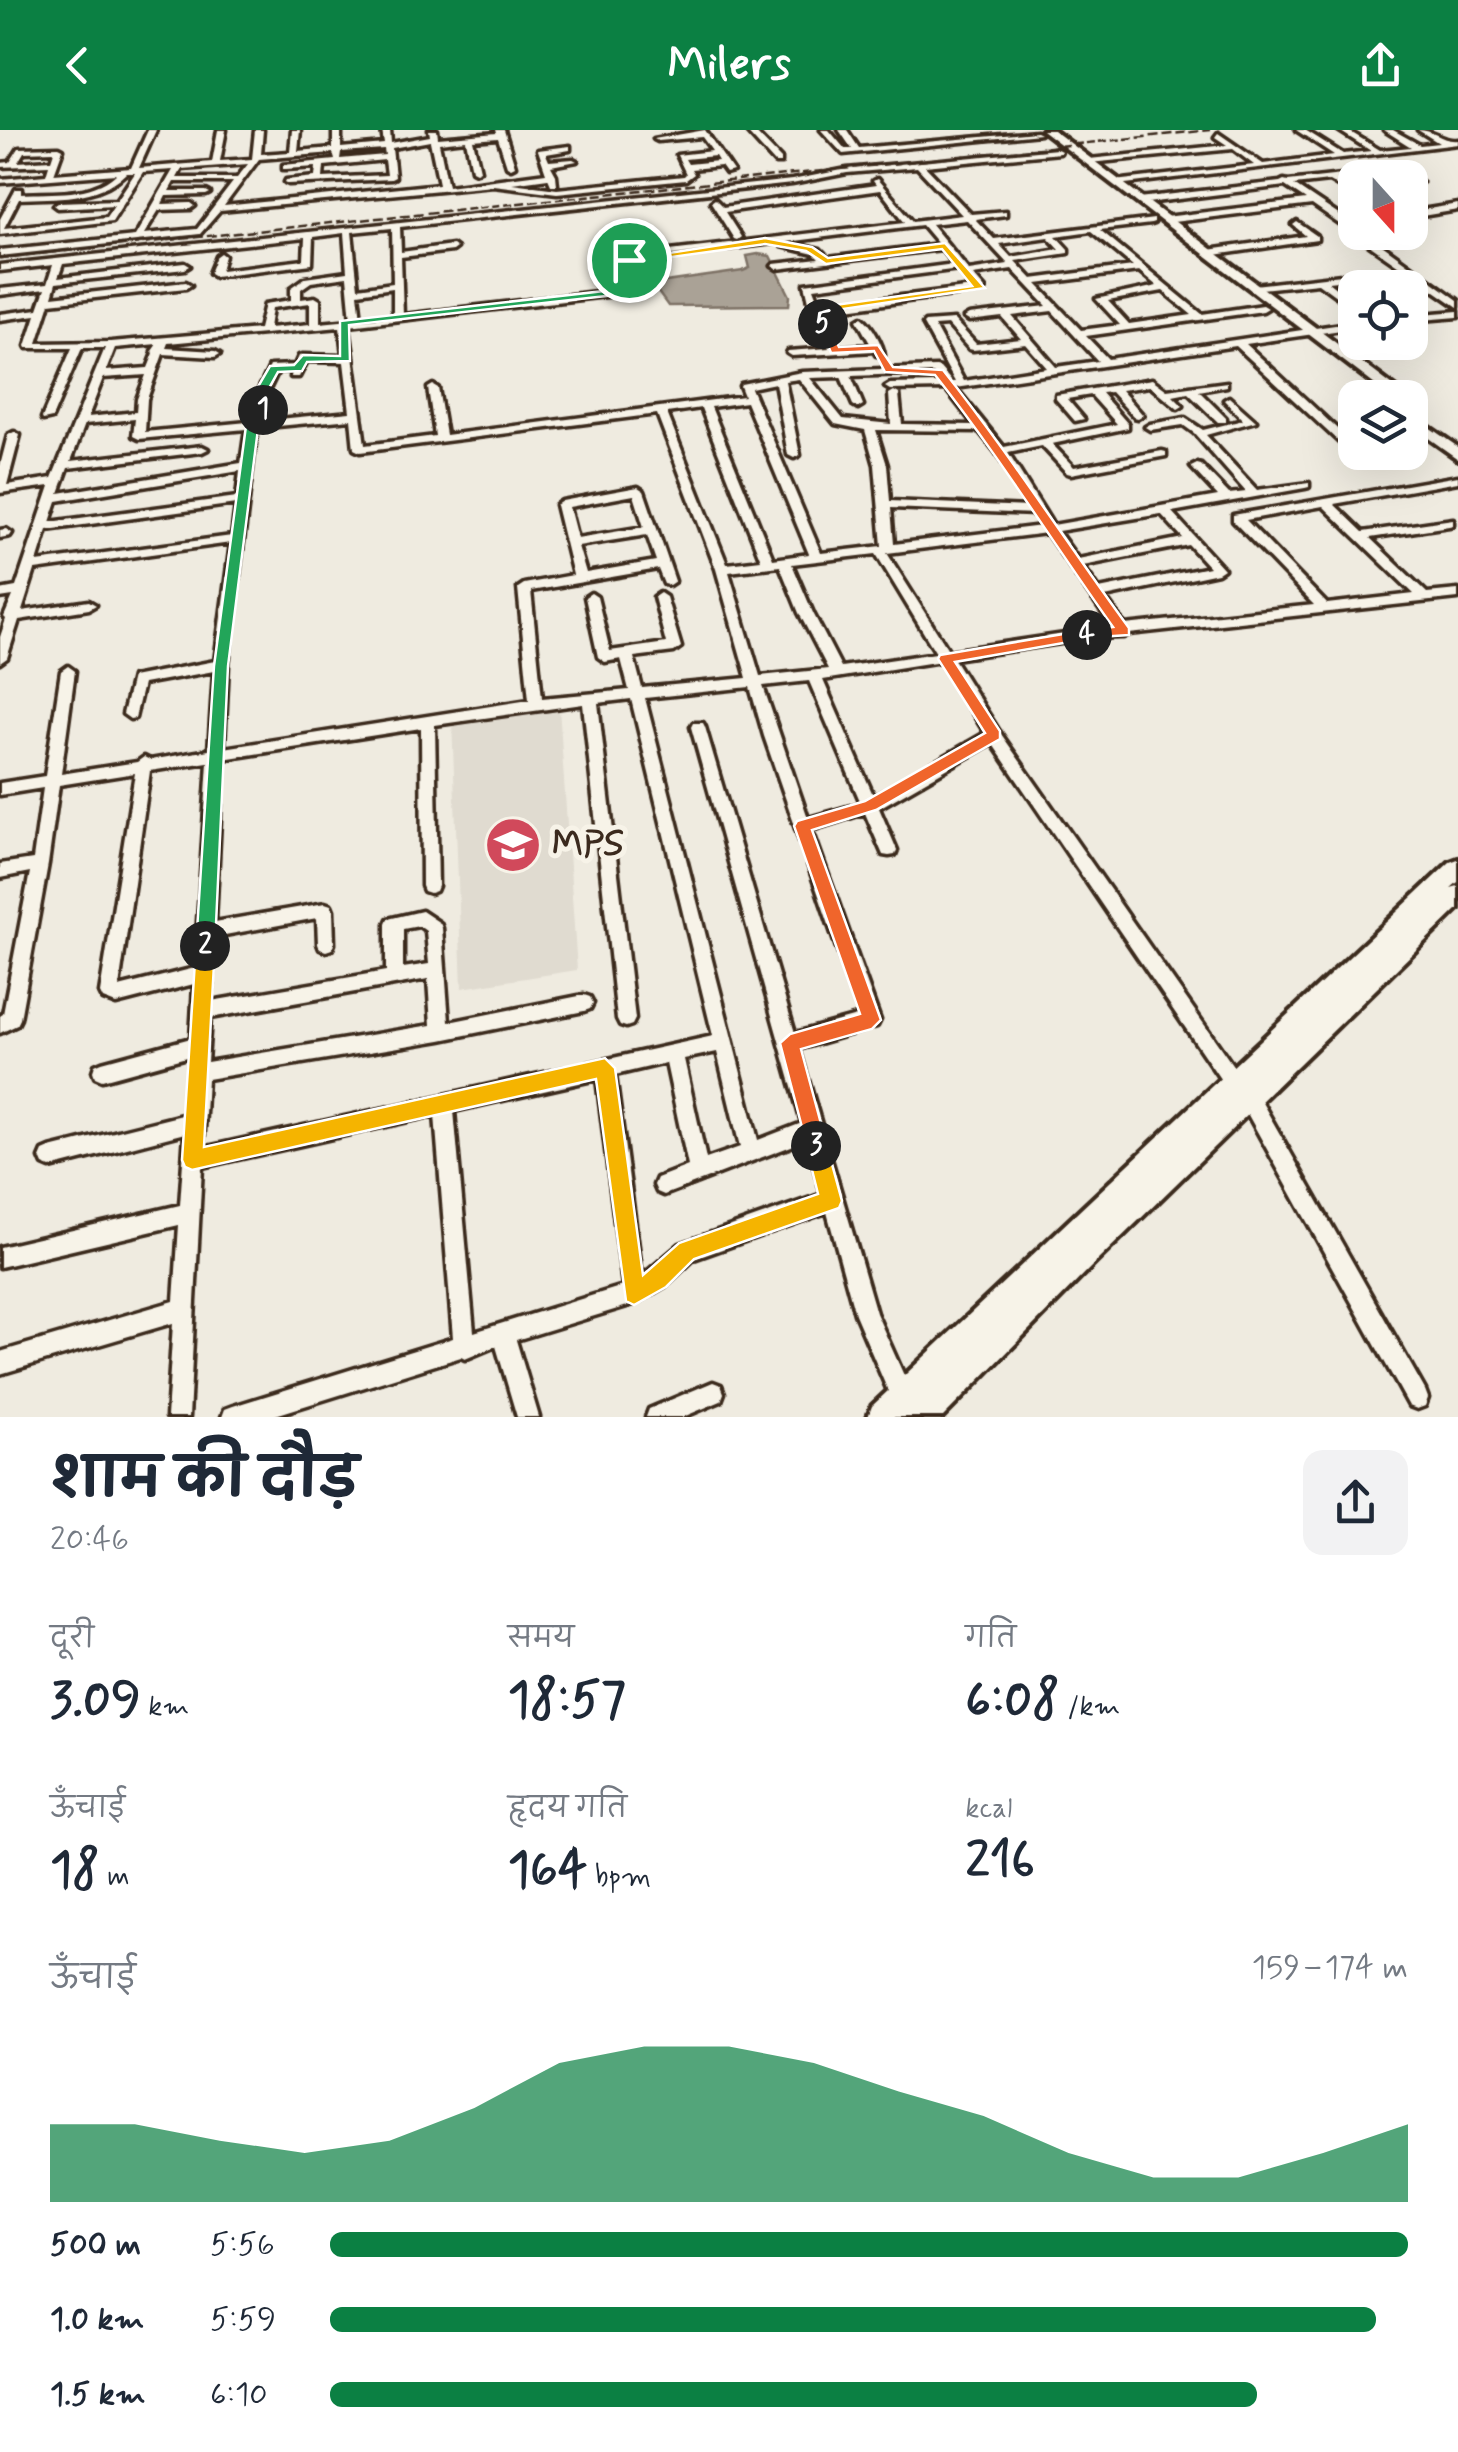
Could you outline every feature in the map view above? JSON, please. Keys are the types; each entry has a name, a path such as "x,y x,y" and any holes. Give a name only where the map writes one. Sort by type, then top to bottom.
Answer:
{"main road":[{"path":"1038,131 1057,151 1208,253 1377,380"},
{"path":"1038,131 1117,183 1263,308 1358,380"},
{"path":"1428,417 1458,439"},
{"path":"1428,432 1458,454"},
{"path":"1379,959 1458,868"},
{"path":"883,1417 914,1410 1086,1252 1242,1090 1379,959 1458,895"}],"street":[{"path":"26,179 0,229 109,220 152,130"},
{"path":"216,164 222,130"},
{"path":"0,252 200,231 255,159 259,130"},
{"path":"294,153 296,130"},
{"path":"338,130 338,162"},
{"path":"318,178 322,182 391,177 386,130"},
{"path":"749,130 778,161"},
{"path":"825,130 840,151 1038,131"},
{"path":"843,130 857,150"},
{"path":"908,130 919,144"},
{"path":"944,130 954,142"},
{"path":"981,130 988,138"},
{"path":"1300,130 1347,160"},
{"path":"1342,130 1378,152"},
{"path":"1388,130 1418,148"},
{"path":"1422,130 1447,144"},
{"path":"0,181 216,164 388,146 434,136 469,138 500,132 510,166"},
{"path":"658,139 702,132 726,167 686,167"},
{"path":"1218,135 1338,218"},
{"path":"434,136 443,186"},
{"path":"469,138 476,170"},
{"path":"882,139 888,148"},
{"path":"1117,183 1458,142"},
{"path":"1089,162 1234,146"},
{"path":"557,192 541,151 567,148"},
{"path":"0,268 310,237 788,183 847,171 1057,151"},
{"path":"495,183 557,192 689,177 681,156 717,153"},
{"path":"286,167 390,157"},
{"path":"547,164 573,161"},
{"path":"0,166 54,162 49,177"},
{"path":"318,178 320,164"},
{"path":"919,164 1104,360"},
{"path":"138,238 179,167"},
{"path":"351,180 352,168"},
{"path":"867,169 912,225"},
{"path":"625,170 631,184"},
{"path":"16,198 104,187 132,171"},
{"path":"847,171 861,189"},
{"path":"217,209 552,175"},
{"path":"818,175 831,192"},
{"path":"288,182 318,178"},
{"path":"1330,178 1338,183"},
{"path":"1138,200 1338,178"},
{"path":"370,179 372,194"},
{"path":"172,180 238,180"},
{"path":"788,183 798,197"},
{"path":"721,210 882,187"},
{"path":"708,192 737,237"},
{"path":"47,227 64,193"},
{"path":"165,194 206,193"},
{"path":"338,198 340,216"},
{"path":"314,200 316,218"},
{"path":"58,205 120,202"},
{"path":"288,202 289,218"},
{"path":"990,242 1312,202"},
{"path":"158,206 191,206"},
{"path":"250,225 252,206"},
{"path":"1429,212 1458,207"},
{"path":"59,261 31,346 111,345 398,318 624,291 628,287 629,260 653,255 1003,213"},
{"path":"816,310 980,289 925,223"},
{"path":"1208,253 1314,238 1297,225"},
{"path":"396,227 398,318"},
{"path":"1092,228 1200,317"},
{"path":"348,232 353,291 346,359 360,449 748,398"},
{"path":"810,286 1010,263 1065,251 1049,233"},
{"path":"221,256 216,273 309,262 310,237"},
{"path":"765,241 809,249 826,261"},
{"path":"777,266 945,246"},
{"path":"395,255 452,248"},
{"path":"1383,250 1410,270"},
{"path":"653,255 653,280"},
{"path":"798,264 810,286"},
{"path":"0,292 185,266"},
{"path":"1028,282 1140,268"},
{"path":"129,292 134,272"},
{"path":"296,300 296,288 306,281 352,274"},
{"path":"1254,288 1338,277"},
{"path":"1319,280 1338,294"},
{"path":"1428,283 1458,304"},
{"path":"0,317 129,292 186,286"},
{"path":"353,291 397,286"},
{"path":"810,286 807,288 835,350"},
{"path":"1128,328 1100,300 1164,288"},
{"path":"264,328 268,306 296,300 315,300 315,325"},
{"path":"968,318 1053,308"},
{"path":"1078,334 1263,308"},
{"path":"1005,314 1052,368"},
{"path":"1428,316 1458,314"},
{"path":"862,320 889,370"},
{"path":"1028,340 972,346 952,322 928,324 955,385 982,428 1001,450 1050,529 1124,632"},
{"path":"897,427 892,390 955,385 1338,328"},
{"path":"164,339 151,371 139,436 354,415"},
{"path":"1238,342 1338,435"},
{"path":"0,658 2,640 57,481 111,345"},
{"path":"46,418 78,346"},
{"path":"792,353 878,348"},
{"path":"157,351 215,354"},
{"path":"178,1417 221,666 247,466 258,426 260,398 274,368 297,372 303,358 346,359"},
{"path":"1085,363 1138,415"},
{"path":"816,556 745,386 802,375 889,370 936,370 955,385"},
{"path":"100,375 151,371"},
{"path":"844,372 858,405"},
{"path":"802,375 836,420 870,427 982,428"},
{"path":"780,379 794,455"},
{"path":"1079,419 1060,397 1152,382 1178,406"},
{"path":"1165,394 1223,384"},
{"path":"433,388 442,438"},
{"path":"1190,389 1222,420"},
{"path":"1001,450 1124,426 1094,392"},
{"path":"1199,432 1250,422 1229,400"},
{"path":"704,404 768,562"},
{"path":"661,410 722,569 802,826 872,1020 790,1043"},
{"path":"220,429 226,414"},
{"path":"81,420 140,415"},
{"path":"1150,427 1185,421 1255,494"},
{"path":"870,427 886,504 884,550 945,659 1242,1090 1417,1398"},
{"path":"14,434 0,488 57,481"},
{"path":"1044,442 1070,472 1162,454"},
{"path":"64,464 202,449"},
{"path":"52,498 247,466"},
{"path":"1197,467 1227,499"},
{"path":"1323,607 1236,520 1458,480"},
{"path":"722,569 1050,529 1306,484"},
{"path":"580,576 561,506 564,502 639,491 668,581"},
{"path":"41,527 242,500"},
{"path":"1324,502 1426,598"},
{"path":"886,504 1040,510"},
{"path":"1097,594 1217,570 1164,510"},
{"path":"1360,536 1449,522"},
{"path":"570,544 652,530"},
{"path":"28,568 236,539"},
{"path":"1076,564 1193,540"},
{"path":"784,560 837,672"},
{"path":"536,704 524,588 662,564"},
{"path":"0,594 21,590"},
{"path":"0,788 536,704 814,676 1124,632 1458,594"},
{"path":"591,597 604,656 675,646 660,596"},
{"path":"11,617 89,605"},
{"path":"627,654 751,1151"},
{"path":"130,714 137,680 221,666"},
{"path":"0,1025 10,1021 40,864 68,671"},
{"path":"814,676 889,850"},
{"path":"590,699 626,1019"},
{"path":"428,720 430,886"},
{"path":"698,727 866,1314 914,1410"},
{"path":"802,826 870,806 994,735"},
{"path":"144,763 108,994 116,996 203,974"},
{"path":"0,871 40,864"},
{"path":"206,931 325,910 326,944"},
{"path":"395,976 394,924 422,918 434,928 441,1032"},
{"path":"202,1011 395,976 434,970 438,973"},
{"path":"199,1072 441,1032 584,1003"},
{"path":"192,1160 723,1042"},
{"path":"102,1071 200,1044"},
{"path":"674,1052 700,1170"},
{"path":"605,1068 634,1293"},
{"path":"444,1105 465,1348"},
{"path":"50,1158 195,1121"},
{"path":"664,1186 812,1130"},
{"path":"232,1417 634,1293 658,1279 687,1251 831,1201"},
{"path":"0,1257 189,1212"},
{"path":"0,1362 184,1309"},
{"path":"503,1332 528,1417"},
{"path":"657,1417 714,1393"}],"shaded area":[{"path":"747,256 770,256 790,296 789,305 668,306 652,284 743,271 750,268"},
{"name":"MPS","path":"559,707 577,970 462,988 452,720"}],"railway":[{"path":"0,258 1210,130"}],"place":[{"name":"MPS","path":"513,845"}],"route":[{"path":"765,241 809,249 826,261 945,246 980,289 816,310 835,350 878,348 889,370 939,372 1001,450 1050,529 1124,632 1094,633 945,659 994,735 870,806 802,826 872,1020 790,1043 831,1201 687,1251 658,1279 634,1293 605,1068 192,1160 221,666 252,426 264,425 260,398 264,386 274,368 298,368 303,358 346,359 344,323 624,291 628,287 629,260 765,241"}]}
